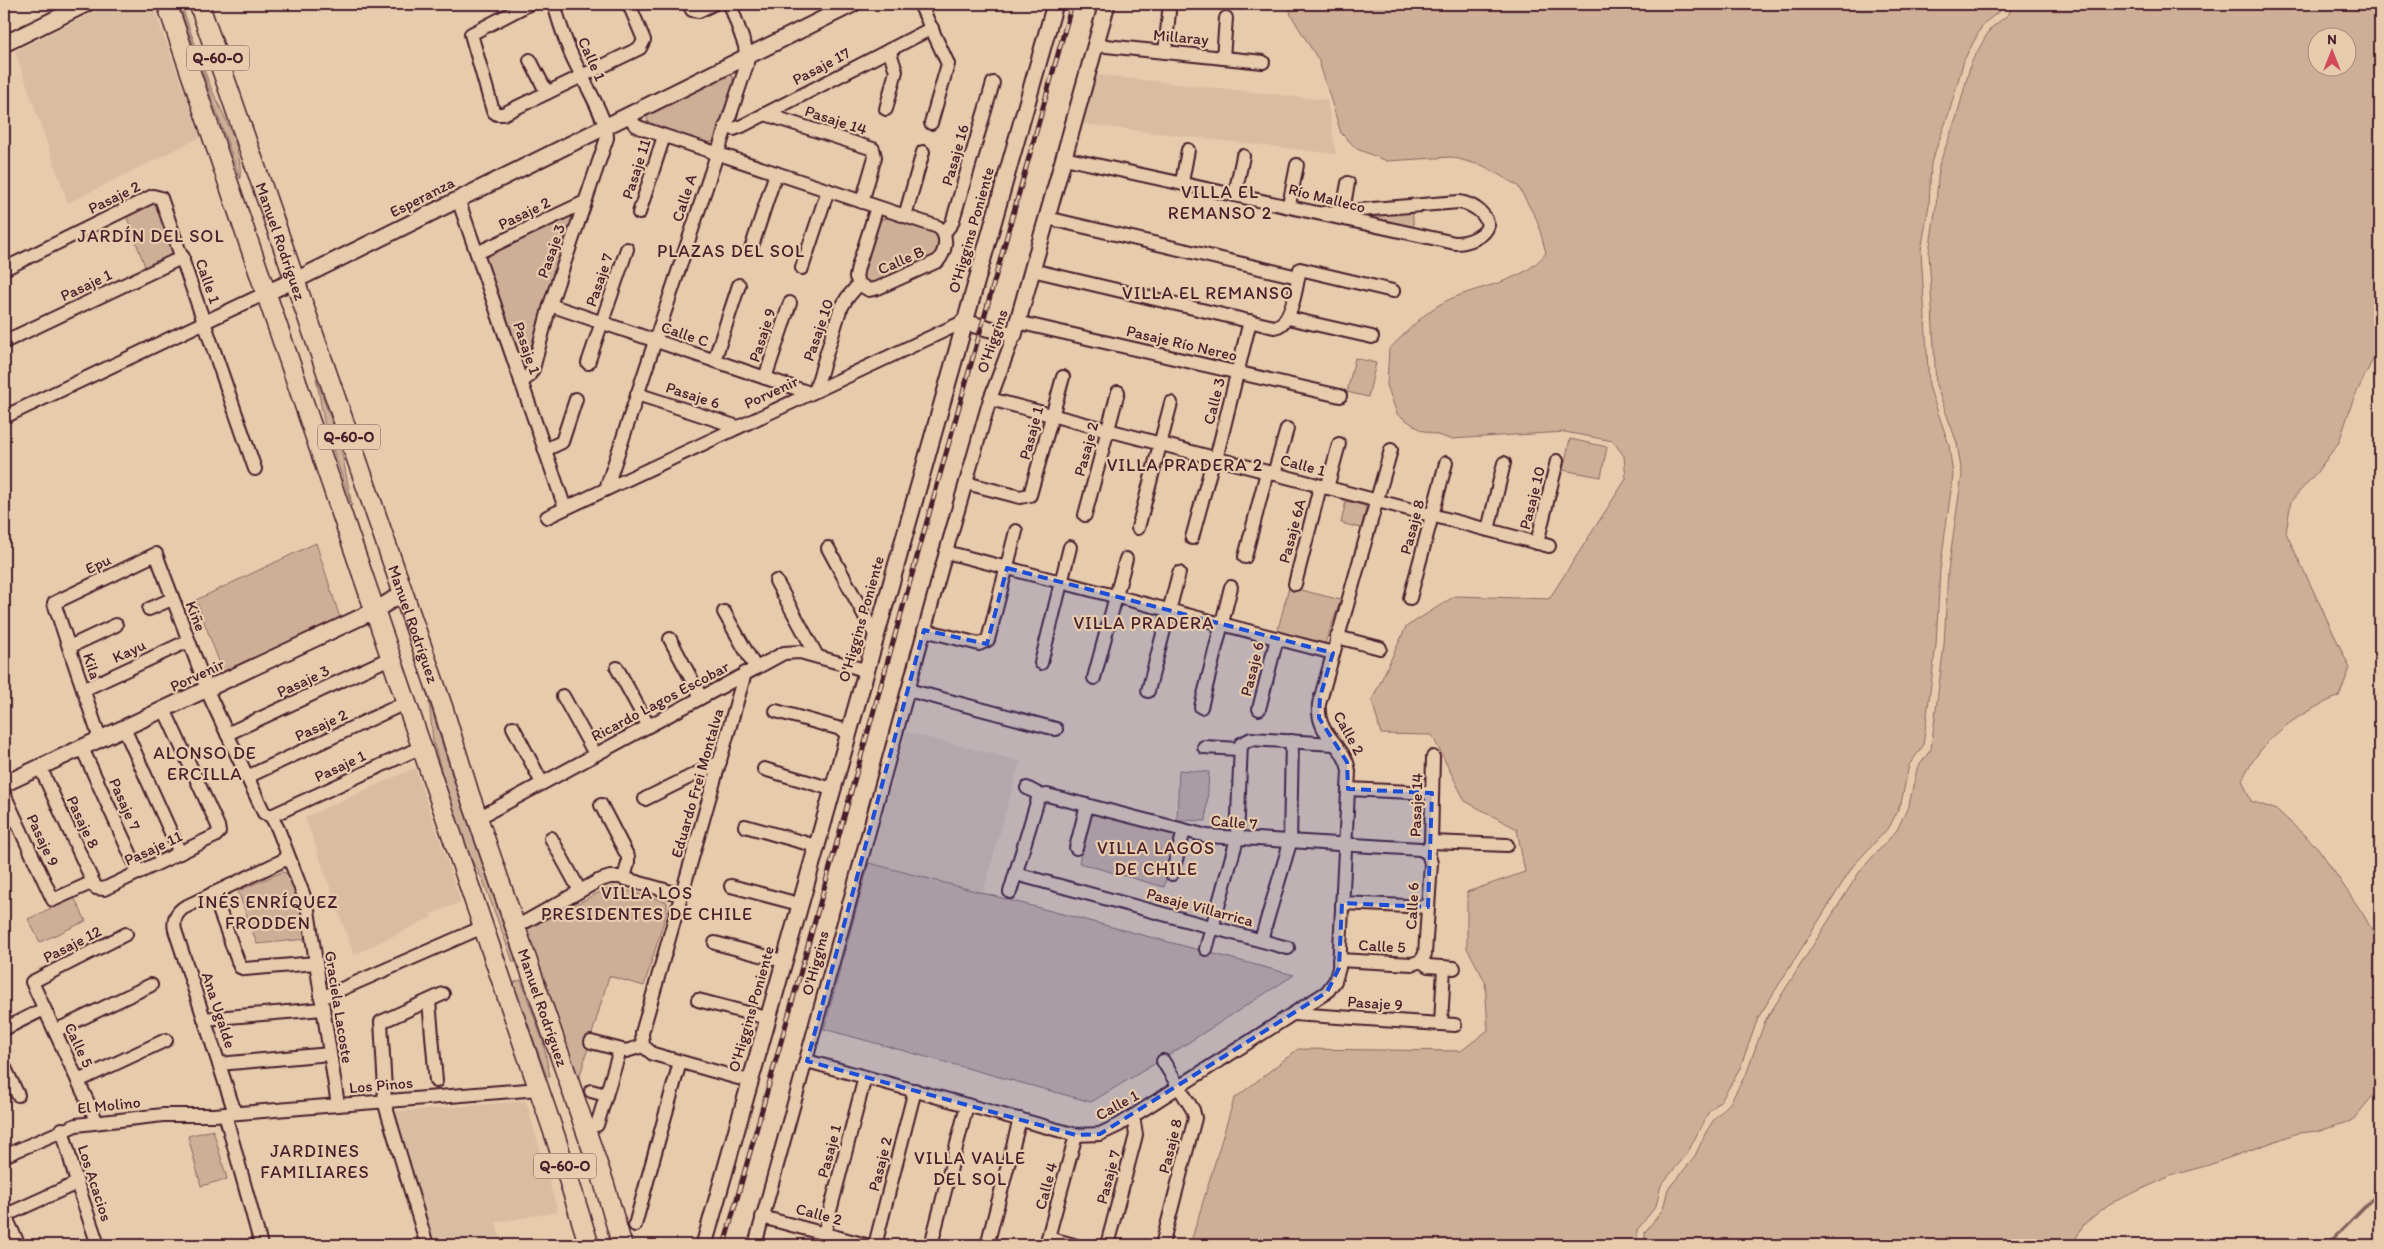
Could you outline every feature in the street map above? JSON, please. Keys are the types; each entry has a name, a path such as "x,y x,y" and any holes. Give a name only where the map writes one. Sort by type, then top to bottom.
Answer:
{"main road":[{"name":"Manuel Rodríguez","path":"167,4 408,702 539,1088 589,1245"},
{"name":"Manuel Rodríguez","path":"199,4 403,593 478,818 604,1183 622,1245"},
{"path":"495,961 516,973 524,974 531,971"}],"street":[{"path":"4,44 86,4"},
{"path":"529,4 470,34 493,111 497,114 503,114 547,94 640,48 643,43 629,4"},
{"name":"Calle 1","path":"554,4 567,44 605,127"},
{"path":"691,7 713,4"},
{"name":"Calle A","path":"606,489 746,67 745,46 730,4"},
{"name":"Esperanza","path":"4,417 295,280 853,4"},
{"path":"920,4 948,64 931,123"},
{"name":"O'Higgins Poniente","path":"704,1245 963,322 1055,4"},
{"name":"O'Higgins","path":"755,1245 946,552 990,399 1016,328 1108,4"},
{"path":"1165,52 1169,12"},
{"path":"1223,58 1226,18"},
{"name":"Pasaje 17","path":"725,127 734,129 932,28"},
{"name":"Millaray","path":"1096,46 1263,62"},
{"path":"886,109 896,71 889,50"},
{"path":"530,60 547,94"},
{"name":"Pasaje 16","path":"944,233 952,222 994,83"},
{"name":"Pasaje 14","path":"765,114 872,149 875,158 862,202"},
{"name":"Calle B","path":"629,116 635,125 664,136 938,227 944,233 943,253 938,261 878,288 869,290 859,284 856,277 877,207"},
{"name":"Pasaje 3","path":"522,382 533,370 550,305 606,142 605,127"},
{"name":"Pasaje 11","path":"638,213 664,136"},
{"path":"1182,182 1188,150"},
{"path":"904,216 923,152"},
{"path":"1235,194 1243,156"},
{"name":"Río Malleco","path":"1064,158 1182,182 1455,243 1464,243 1483,234 1488,225 1483,214 1462,202 1343,210"},
{"path":"1289,206 1297,166"},
{"path":"751,249 776,173"},
{"path":"1322,213 1343,210 1348,183"},
{"path":"802,268 828,190"},
{"name":"Pasaje 2","path":"4,269 153,196 159,196"},
{"name":"Calle 1","path":"159,196 164,201 255,469"},
{"name":"Pasaje 1","path":"458,199 565,508"},
{"name":"Pasaje 2","path":"477,253 585,202"},
{"path":"1047,218 1299,273 1393,291"},
{"name":"Pasaje 7","path":"588,363 627,249"},
{"name":"Pasaje 1","path":"4,342 183,257"},
{"path":"1032,270 1278,326 1288,318 1299,273"},
{"name":"Pasaje 10","path":"812,392 840,310 859,284"},
{"path":"714,361 739,285"},
{"name":"Pasaje 9","path":"765,378 790,303"},
{"name":"Calle C","path":"550,305 765,378 812,392"},
{"path":"1288,318 1372,337"},
{"name":"Calle 3","path":"1192,538 1211,468 1216,459 1250,321"},
{"path":"963,322 1016,328"},
{"name":"Porvenir","path":"547,517 963,322"},
{"name":"Pasaje Río Nereo","path":"1016,328 1237,372 1340,396"},
{"name":"Pasaje 1","path":"966,482 1020,497 1028,496 1033,490 1064,377"},
{"name":"Pasaje 2","path":"1085,515 1118,392"},
{"name":"Pasaje 6","path":"637,394 738,427"},
{"path":"545,450 562,442 576,399"},
{"name":"Calle 1","path":"990,399 1543,544"},
{"path":"1138,528 1171,403"},
{"path":"1245,557 1270,473 1286,429"},
{"path":"1324,488 1339,444"},
{"path":"1377,502 1391,450"},
{"name":"Pasaje 10","path":"1543,544 1557,461"},
{"name":"Pasaje 8","path":"1410,598 1446,463"},
{"path":"1488,530 1504,463"},
{"name":"Pasaje 6A","path":"1295,584 1324,488"},
{"name":"Calle 2","path":"1339,960 1348,789 1347,762 1321,724 1318,711 1337,637 1377,502"},
{"path":"924,630 979,644 986,643 990,637 1016,530"},
{"path":"1040,663 1070,547"},
{"path":"828,548 875,635"},
{"path":"946,552 1333,653"},
{"name":"Kiñe","path":"156,554 207,689 247,777"},
{"name":"Epu","path":"54,603 156,554"},
{"path":"1094,678 1126,559"},
{"path":"1148,692 1179,573"},
{"path":"776,581 817,656"},
{"path":"1201,706 1231,587"},
{"name":"Porvenir","path":"4,784 376,610 403,593"},
{"path":"149,609 172,599"},
{"name":"Kila","path":"54,603 100,739"},
{"path":"724,612 750,670"},
{"path":"69,647 116,625"},
{"path":"1337,637 1380,648"},
{"name":"Pasaje 6","path":"1259,709 1277,638"},
{"path":"670,639 701,697"},
{"name":"Kayu","path":"83,690 188,641"},
{"name":"Ricardo Lagos Escobar","path":"478,818 784,653 800,652 865,670"},
{"name":"Pasaje 3","path":"227,734 392,658"},
{"path":"617,668 648,725"},
{"name":"Eduardo Frei Montalva","path":"643,1046 642,1033 720,762 750,670"},
{"path":"908,690 1056,729"},
{"path":"563,696 595,754"},
{"name":"Pasaje 2","path":"247,777 408,702"},
{"name":"Pasaje 11","path":"96,886 104,889 216,836 219,832 218,826 164,709"},
{"path":"776,711 848,731"},
{"path":"513,727 542,783"},
{"path":"124,728 180,853"},
{"path":"1206,949 1237,840 1239,749 1241,744 1248,739 1334,744"},
{"path":"1261,940 1290,843 1292,741"},
{"name":"Pasaje 1","path":"271,816 416,750 421,743"},
{"path":"1204,747 1239,749"},
{"name":"Pasaje 7","path":"82,748 139,873"},
{"name":"Pasaje 14","path":"1430,848 1433,757"},
{"path":"646,799 720,762"},
{"name":"Pasaje 8","path":"40,767 96,886"},
{"path":"764,769 832,789"},
{"name":"Graciela Lacoste","path":"247,777 264,813 271,816 278,829 288,858 305,896 338,1105"},
{"name":"Calle 7","path":"1027,788 1042,796 1047,795 1184,831 1237,840 1420,849 1507,845"},
{"path":"1348,789 1432,793"},
{"name":"Pasaje 9","path":"4,794 53,900 96,886"},
{"path":"1010,892 1038,799 1042,796"},
{"path":"600,805 628,857 624,878"},
{"path":"1076,848 1087,806"},
{"path":"744,826 816,846"},
{"path":"1172,874 1184,831"},
{"path":"551,838 580,891"},
{"name":"Calle 6","path":"1421,961 1426,954 1430,848"},
{"path":"288,858 214,893 240,967 316,963"},
{"name":"Pasaje Villarrica","path":"1016,874 1288,948"},
{"path":"516,927 580,891 604,879 614,877 624,878 682,895"},
{"path":"731,886 799,904"},
{"name":"Ana Ugalde","path":"214,893 183,908 175,917 175,930 219,1064 262,1245"},
{"path":"1342,903 1428,907"},
{"path":"204,1019 322,1004 483,927"},
{"name":"Pasaje 12","path":"32,982 126,934"},
{"path":"715,943 783,961"},
{"name":"Calle 1","path":"807,1060 1076,1135 1100,1134 1133,1116 1327,992 1335,981 1339,960"},
{"name":"Calle 5","path":"1339,960 1412,964 1421,961"},
{"path":"1421,961 1428,966 1449,968 1441,1024"},
{"name":"Calle 5","path":"32,982 97,1122"},
{"path":"54,1031 151,985"},
{"path":"427,1245 384,1101 386,1089 381,1022 443,994"},
{"path":"698,1000 767,1018"},
{"path":"429,1001 436,1081"},
{"path":"4,1029 44,1009"},
{"name":"Pasaje 9","path":"1294,1014 1455,1025"},
{"path":"78,1081 166,1040"},
{"path":"591,1042 620,1050 632,1051 643,1046 650,1052 680,1062 749,1081"},
{"path":"597,1125 620,1050"},
{"path":"219,1064 330,1054"},
{"name":"Pasaje 8","path":"1162,1245 1195,1118 1193,1110 1163,1061"},
{"path":"635,1225 680,1062"},
{"path":"4,1066 18,1095"},
{"name":"Pasaje 1","path":"824,1234 865,1077"},
{"name":"Los Pinos","path":"230,1114 539,1088"},
{"name":"Pasaje 2","path":"875,1245 915,1090"},
{"path":"591,1091 606,1095"},
{"path":"931,1245 967,1105"},
{"name":"El Molino","path":"4,1156 76,1125 163,1116 230,1114"},
{"name":"Pasaje 7","path":"1107,1245 1135,1142 1136,1129 1133,1116"},
{"path":"987,1245 1020,1119"},
{"name":"Los Acacios","path":"62,1130 97,1245"},
{"name":"Calle 4","path":"1047,1242 1076,1135"},
{"path":"17,1245 4,1216 77,1183"},
{"name":"Calle 2","path":"762,1217 866,1245"},
{"path":"1047,1242 1074,1245"}],"highlighted area":[{"path":"1007,568 1333,653 1320,697 1319,718 1347,762 1348,789 1432,793 1428,907 1342,903 1339,968 1327,992 1100,1134 1076,1135 807,1061 924,630 987,644"}],"shaded area":[{"path":"110,4 152,4 201,137 68,203 15,51"},
{"path":"179,4 181,4 207,78 235,144 240,167 240,179"},
{"path":"1289,4 2004,4 2002,9 1983,24 1964,60 1949,113 1931,163 1929,205 1921,251 1929,386 1949,445 1953,475 1940,570 1936,645 1923,746 1909,765 1901,803 1890,826 1853,866 1758,1018 1740,1068 1723,1098 1708,1113 1687,1154 1661,1185 1656,1206 1637,1230 1637,1245 1190,1245 1234,1099 1298,1049 1461,1051 1488,1030 1485,981 1467,948 1467,892 1525,872 1517,829 1465,801 1432,735 1381,734 1372,700 1406,627 1455,596 1549,599 1626,479 1624,456 1613,441 1565,432 1450,439 1421,430 1397,414 1387,385 1389,349 1416,322 1434,308 1462,294 1522,273 1546,253 1537,220 1518,186 1484,166 1451,157 1387,161 1357,149 1341,133 1319,61 1291,15"},
{"path":"2012,4 2380,4 2380,345 2353,400 2339,442 2317,472 2291,501 2286,533 2350,668 2339,696 2295,719 2282,729 2260,751 2242,780 2251,801 2277,810 2318,848 2373,932 2380,951 2378,984 2380,999 2380,1087 2352,1121 2317,1131 2298,1133 2209,1165 2173,1175 2109,1204 2084,1224 2072,1245 1645,1245 1645,1232 1663,1209 1668,1189 1694,1158 1706,1132 1715,1118 1730,1103 1747,1072 1765,1021 1860,871 1897,830 1909,805 1917,769 1931,749 1944,645 1948,571 1962,475 1957,443 1936,385 1929,252 1936,206 1939,165 1957,116 1971,63 1990,29 2009,14"},
{"path":"728,73 733,77 733,84 715,140 707,144 648,122 649,111"},
{"path":"1097,75 1327,100 1336,154 1082,124"},
{"path":"152,203 156,204 173,253 172,257 146,269 126,215"},
{"path":"1412,209 1414,231 1350,217"},
{"path":"574,210 577,213 523,369 484,255"},
{"path":"888,218 934,232 939,238 937,251 932,257 871,284 865,282 862,274 878,224 882,219"},
{"path":"1355,358 1376,363 1368,397 1347,392"},
{"path":"316,378 341,448 352,506 325,426"},
{"path":"1570,439 1607,447 1601,477 1563,470"},
{"path":"1346,501 1365,506 1366,509 1361,528 1341,523"},
{"path":"316,543 340,618 223,672 196,600"},
{"path":"1289,587 1341,600 1324,646 1277,633"},
{"path":"429,701 453,779 516,962 513,962 483,880 471,859 448,795 433,741"},
{"path":"906,732 1020,761 983,893 869,863"},
{"path":"415,768 461,902 431,914 432,917 354,955 305,817"},
{"path":"1179,770 1209,772 1206,821 1177,820"},
{"path":"1090,813 1178,836 1164,887 1079,863"},
{"path":"869,863 1294,975 1158,1062 1091,1102 824,1029"},
{"path":"282,872 289,874 301,903 306,939 257,944 238,891"},
{"path":"613,887 665,901 667,902 667,911 644,986 609,976 578,1082 526,930"},
{"path":"74,897 86,921 40,942 28,919"},
{"path":"521,980 543,1042 550,1076 547,1077 514,985 515,982"},
{"path":"526,1101 558,1212 496,1222 502,1245 429,1245 392,1112"},
{"path":"213,1130 227,1179 201,1186 188,1136"}],"waterway":[{"path":"2327,1245 2380,1191"}],"railway":[{"path":"724,1245 1072,4"}],"district":[{"name":"VILLA EL REMANSO 2","path":"1220,202"},
{"name":"JARDÍN DEL SOL","path":"151,236"},
{"name":"PLAZAS DEL SOL","path":"731,251"},
{"name":"VILLA EL REMANSO","path":"1208,293"},
{"name":"VILLA PRADERA 2","path":"1185,465"},
{"name":"VILLA PRADERA","path":"1144,623"},
{"name":"ALONSO DE ERCILLA","path":"205,763"},
{"name":"VILLA LAGOS DE CHILE","path":"1156,858"},
{"name":"VILLA LOS PRESIDENTES DE CHILE","path":"647,903"},
{"name":"INÉS ENRÍQUEZ FRODDEN","path":"268,912"},
{"name":"JARDINES FAMILIARES","path":"315,1161"},
{"name":"VILLA VALLE DEL SOL","path":"970,1168"}]}
